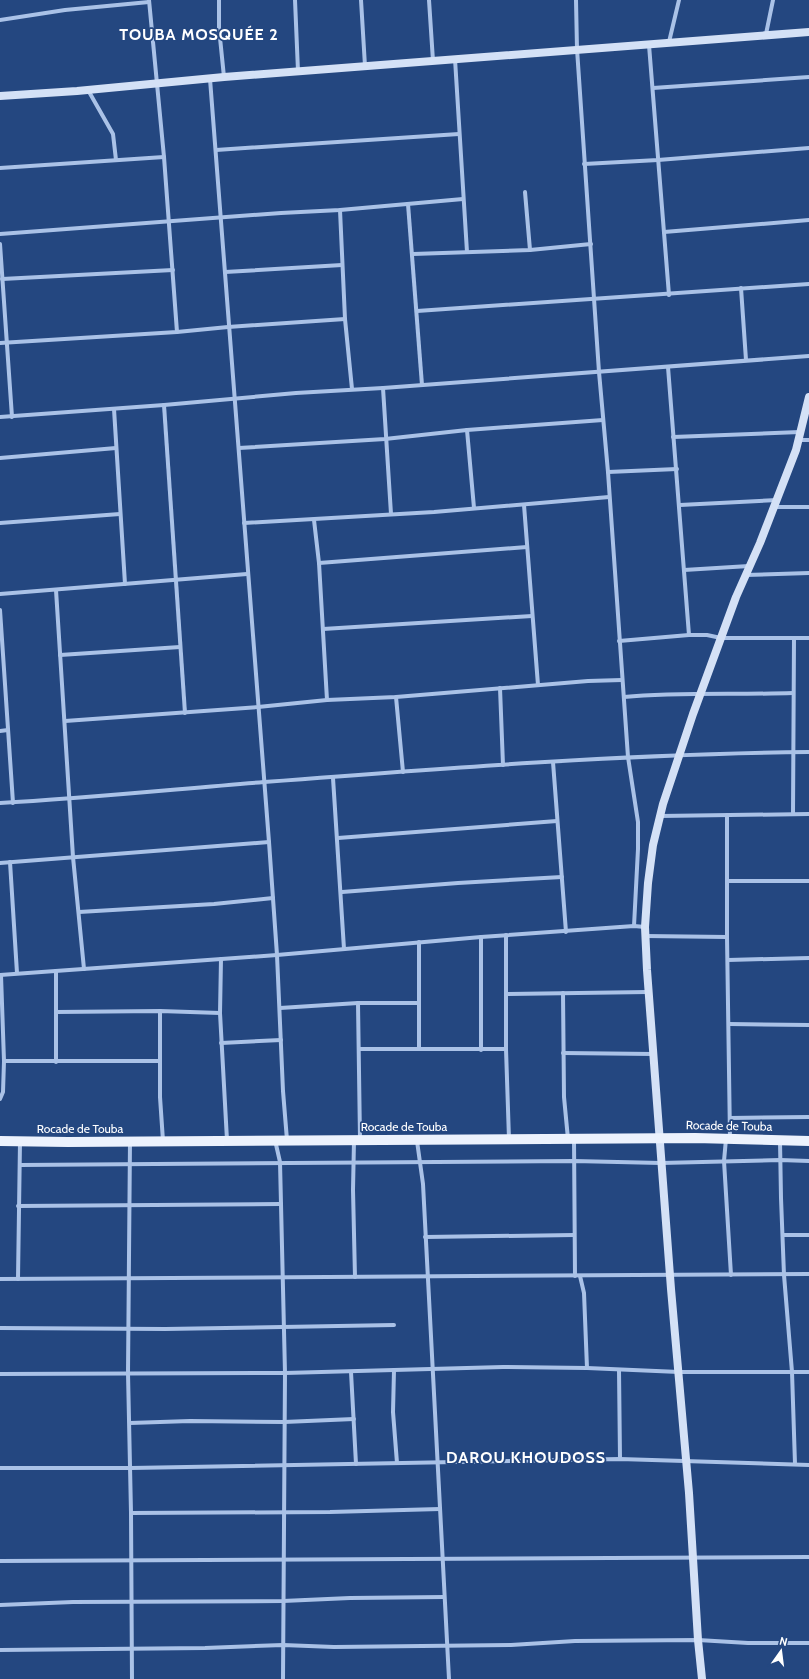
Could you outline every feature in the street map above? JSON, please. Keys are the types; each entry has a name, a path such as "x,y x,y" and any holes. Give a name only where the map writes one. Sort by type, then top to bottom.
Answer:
{"main road":[{"path":"0,96 766,34 809,32"},
{"path":"702,1679 698,1640 694,1558 659,1138 649,992 645,927 650,863 660,816 679,755 745,575 760,543 796,450 809,397"},
{"name":"Rocade de Touba","path":"0,1141 130,1142 227,1140 659,1138 809,1140"}],"street":[{"path":"219,0 219,28 224,77"},
{"path":"295,0 298,72"},
{"path":"361,0 365,66"},
{"path":"429,0 433,61"},
{"path":"576,0 577,49 584,164 591,244 599,372 608,472 622,680 628,757 638,822 634,926"},
{"path":"669,42 679,0"},
{"path":"766,34 773,0"},
{"path":"0,20 64,10 149,1 158,84 177,332"},
{"path":"649,44 669,295"},
{"path":"455,60 467,252"},
{"path":"653,88 809,77"},
{"path":"210,79 228,326 239,448 247,574 269,842 280,1008 283,1090 288,1140"},
{"path":"88,90 113,134 116,160"},
{"path":"216,150 459,134"},
{"path":"584,164 658,160 809,148"},
{"path":"0,168 164,157"},
{"path":"525,192 530,250"},
{"path":"0,234 221,217 340,210 463,199"},
{"path":"408,204 422,385"},
{"path":"340,210 342,265 352,389"},
{"path":"664,232 809,220"},
{"path":"0,244 12,417"},
{"path":"413,254 530,250 591,244"},
{"path":"225,272 342,265"},
{"path":"2,279 172,270"},
{"path":"417,311 669,295 741,288 809,284"},
{"path":"741,288 746,360"},
{"path":"0,343 177,332 228,326 346,319"},
{"path":"0,417 352,389 383,388 809,356"},
{"path":"668,367 689,634"},
{"path":"383,388 385,439 391,514"},
{"path":"164,405 185,713"},
{"path":"114,409 125,584"},
{"path":"239,448 385,439 467,430 603,420"},
{"path":"467,430 474,508"},
{"path":"674,437 799,436 809,440"},
{"path":"0,458 116,448"},
{"path":"608,472 676,469"},
{"path":"244,523 314,520 524,505 609,497"},
{"path":"680,505 775,504 809,507"},
{"path":"524,505 538,685"},
{"path":"0,523 120,514"},
{"path":"314,520 319,563 327,700"},
{"path":"319,563 527,547"},
{"path":"684,570 749,566"},
{"path":"745,575 809,573"},
{"path":"0,594 247,574"},
{"path":"56,590 73,857 84,969"},
{"path":"0,610 2,668 13,803"},
{"path":"323,629 532,616"},
{"path":"620,641 689,634 707,635 721,638 809,638"},
{"path":"793,814 792,692 794,638"},
{"path":"60,655 180,647"},
{"path":"65,721 185,713 327,700 396,697 538,685 622,680"},
{"path":"500,688 503,765"},
{"path":"624,697 681,693 700,695 792,692"},
{"path":"396,697 403,772"},
{"path":"0,731 8,730"},
{"path":"0,803 69,799 264,782 628,757 809,752"},
{"path":"553,762 566,932"},
{"path":"333,778 342,892 344,949"},
{"path":"660,816 809,814"},
{"path":"727,815 727,937 730,1118 724,1161 731,1275"},
{"path":"338,838 557,821"},
{"path":"0,863 269,842"},
{"path":"10,862 16,973"},
{"path":"342,892 481,881 562,877"},
{"path":"728,881 809,881"},
{"path":"79,912 206,904 272,898"},
{"path":"0,1099 3,1092 4,1061 1,1010 1,975 277,955 506,935 566,932 634,926 645,927"},
{"path":"506,935 506,1049 509,1139"},
{"path":"646,936 727,937"},
{"path":"481,937 481,1050"},
{"path":"419,942 419,1049"},
{"path":"728,960 809,958"},
{"path":"221,959 220,1013 227,1140"},
{"path":"56,971 56,1062"},
{"path":"507,994 649,992"},
{"path":"563,993 564,1097 574,1161 574,1235 577,1276 584,1293 587,1368"},
{"path":"280,1008 358,1004 419,1004"},
{"path":"355,1277 353,1163 357,1140 359,1049 358,1004"},
{"path":"56,1012 160,1011 220,1013"},
{"path":"160,1011 159,1061 163,1141"},
{"path":"729,1024 809,1024"},
{"path":"221,1042 281,1040"},
{"path":"359,1049 506,1049"},
{"path":"563,1053 653,1054"},
{"path":"4,1061 159,1061"},
{"path":"730,1118 809,1117"},
{"path":"275,1140 280,1162 285,1373 283,1679"},
{"path":"417,1140 422,1184 433,1368 446,1646 449,1679"},
{"path":"780,1140 784,1274 792,1372 795,1464"},
{"path":"18,1279 20,1142"},
{"path":"130,1142 128,1373 131,1468 132,1679"},
{"path":"20,1165 280,1162 353,1163 574,1161 661,1163 780,1160 809,1161"},
{"path":"18,1206 281,1204"},
{"path":"424,1237 574,1235"},
{"path":"783,1235 809,1235"},
{"path":"0,1279 809,1274"},
{"path":"0,1328 61,1327 128,1329 394,1325"},
{"path":"0,1374 285,1373 351,1372 433,1368 587,1368 679,1372 809,1372"},
{"path":"394,1370 393,1412 397,1463"},
{"path":"619,1370 620,1459"},
{"path":"351,1372 356,1464"},
{"path":"130,1422 284,1422 354,1419"},
{"path":"0,1468 131,1468 620,1459 686,1462 809,1464"},
{"path":"131,1514 440,1509"},
{"path":"0,1561 809,1557"},
{"path":"0,1605 73,1602 283,1601 350,1598 444,1597"},
{"path":"0,1650 205,1648 283,1645 334,1647 511,1646 575,1641 698,1640 748,1643 809,1643"}],"district":[{"name":"TOUBA MOSQUÉE 2","path":"199,34"},
{"name":"DAROU KHOUDOSS","path":"526,1457"}]}
